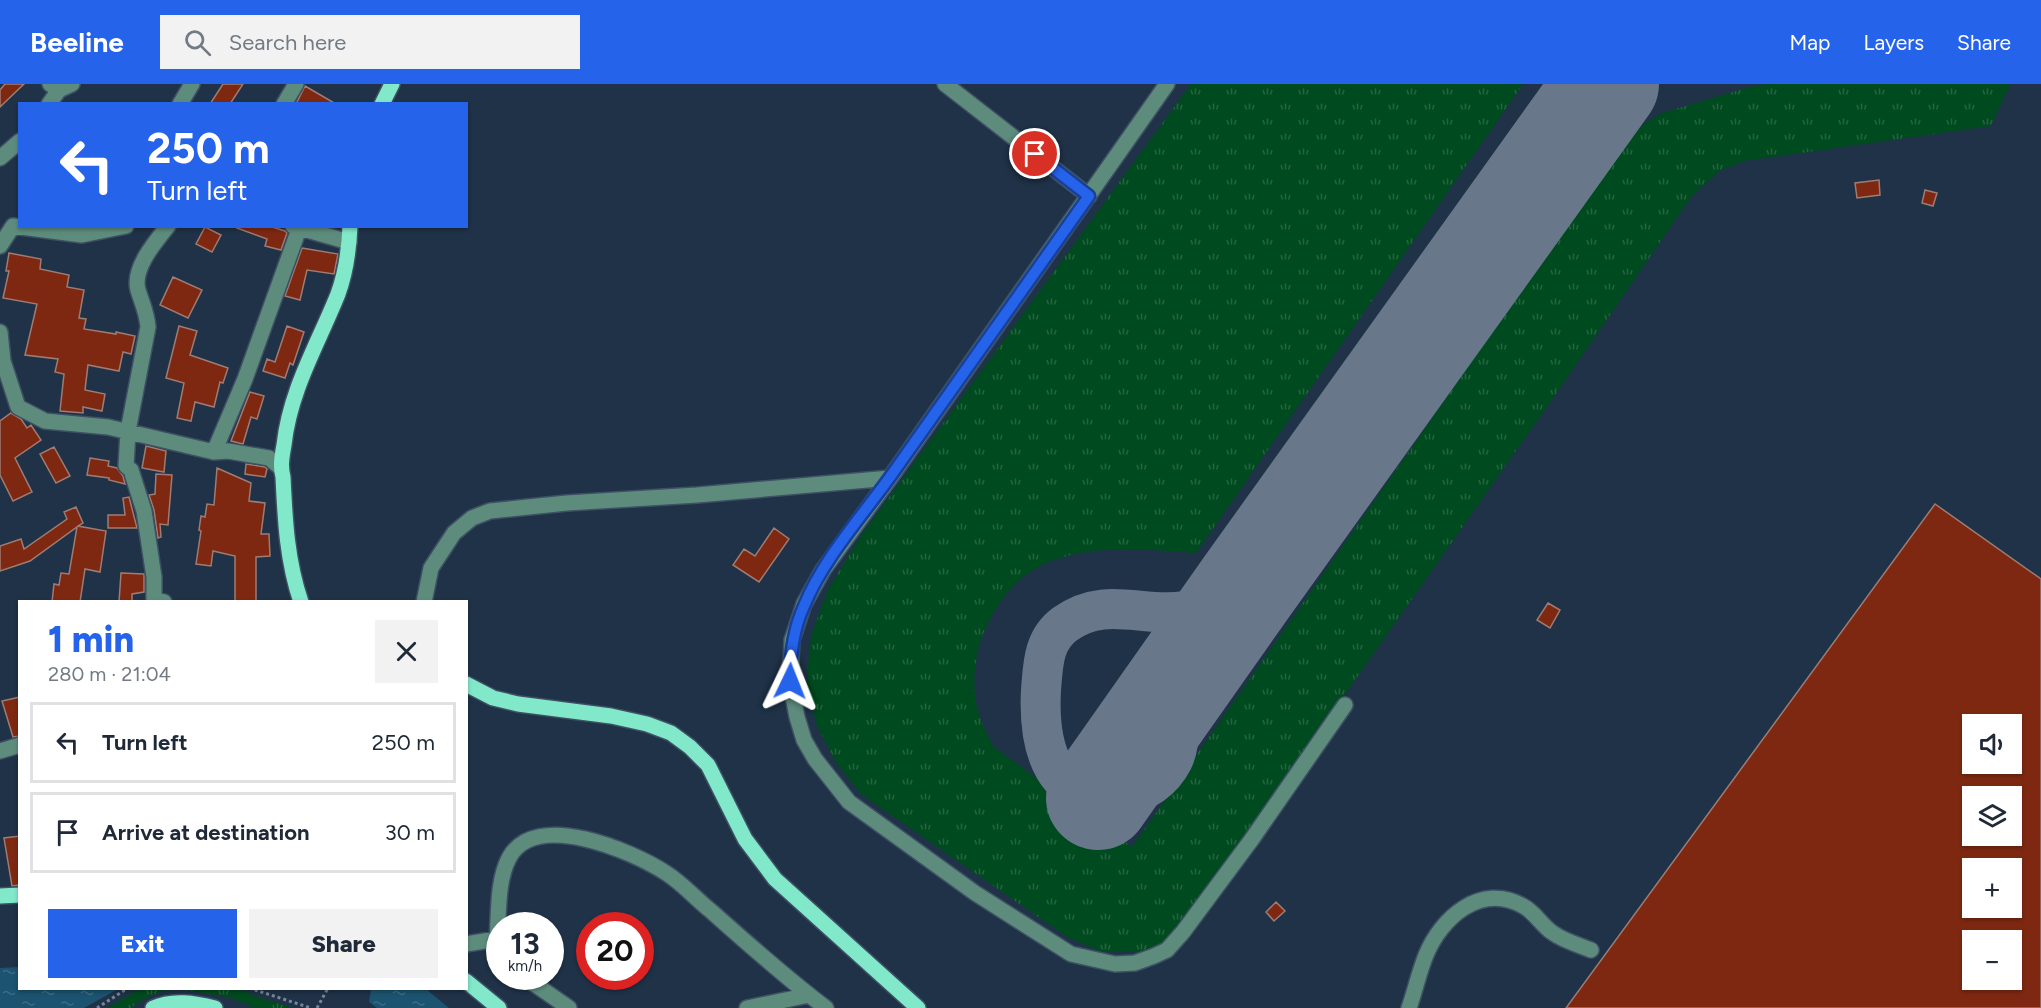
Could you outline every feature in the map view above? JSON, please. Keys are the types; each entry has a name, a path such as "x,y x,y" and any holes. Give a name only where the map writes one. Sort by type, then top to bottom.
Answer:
{"main road":[{"path":"383,102 392,84"},
{"path":"300,600 291,571 286,538 281,468 286,424 307,361 338,293 345,270 350,234"},
{"path":"468,685 493,698 611,716 647,724 671,733 690,747 708,765 746,839 775,879 918,1008"},
{"path":"0,896 18,895"},
{"path":"468,983 499,1008"},
{"path":"153,1008 169,1003 185,1003 215,1008"}],"street":[{"path":"181,102 192,84"},
{"path":"285,102 296,84"},
{"path":"945,84 1089,196"},
{"path":"1167,84 823,570 804,604 796,626 790,658 791,696 804,740 826,775 849,802 975,893 1071,954 1115,964 1135,963 1167,950 1184,933 1346,705"},
{"path":"50,102 60,86"},
{"path":"0,158 18,143"},
{"path":"0,246 12,226 18,227"},
{"path":"28,228 82,235 116,228"},
{"path":"157,600 154,599 154,577 144,511 131,470 126,466 128,431 148,327 146,310 137,287 138,271 166,228"},
{"path":"214,452 245,379 296,228 350,234"},
{"path":"0,332 3,361 18,407 45,421 92,424 214,452 228,451 269,458 281,468"},
{"path":"424,600 431,568 454,533 472,518 490,511 890,478"},
{"path":"0,751 18,746"},
{"path":"500,912 501,885 509,857 526,839 546,835 567,835 592,841 620,850 666,873 826,1008"},
{"path":"1409,1008 1426,955 1435,937 1457,912 1468,904 1482,899 1496,898 1522,905 1553,933 1591,950"},
{"path":"468,944 486,942"},
{"path":"543,990 569,1008"},
{"path":"747,1008 809,995"}],"path":[{"path":"97,1008 125,990"},
{"path":"255,990 311,1008"},
{"path":"317,1008 327,990"}],"green space":[{"path":"1191,84 1523,84 1196,553 1111,550 1057,559 1033,570 1011,588 989,621 978,650 974,677 978,712 994,747 1132,847 1626,141 1645,123 1662,113 1749,87 1767,84 2010,84 1991,126 1744,161 1719,171 1691,197 1551,401 1183,925 1164,944 1138,952 1102,952 1067,937 861,794 837,764 817,726 806,687 811,636 828,589 862,534"},
{"path":"137,990 168,990 151,995 130,1008 107,1008"},
{"path":"187,990 241,990 294,1008 255,1008 231,998"}],"water":[{"path":"18,967 18,990 116,990 84,1008 0,1008 0,968"},
{"path":"371,990 427,990 449,1008 377,1008 369,1002"}],"building":[{"path":"5,84 24,84 0,107 0,90"},
{"path":"223,84 243,84 231,102 211,102"},
{"path":"305,86 333,102 297,102"},
{"path":"1879,180 1880,195 1857,198 1855,183"},
{"path":"1925,190 1937,193 1933,206 1922,203"},
{"path":"204,228 221,235 212,252 196,244"},
{"path":"237,228 275,228 287,233 281,250 265,246 267,239"},
{"path":"302,248 338,254 334,274 307,270 300,300 285,296"},
{"path":"9,253 41,259 40,269 69,275 67,287 84,290 79,318 86,319 84,329 135,336 131,354 123,352 119,371 88,365 85,390 105,394 102,411 83,407 83,413 60,411 64,374 55,372 58,359 25,355 37,304 3,298 9,271 6,271"},
{"path":"173,277 202,290 188,318 160,305"},
{"path":"179,326 197,331 190,355 228,368 223,383 220,382 214,407 195,402 191,421 177,418 184,383 166,378"},
{"path":"287,326 304,332 293,365 290,363 285,378 263,371 267,359 275,362"},
{"path":"250,392 264,396 257,419 251,417 243,444 231,441"},
{"path":"11,413 21,419 27,428 31,425 41,440 15,458 32,492 13,501 0,475 0,421"},
{"path":"146,446 166,451 164,472 142,468"},
{"path":"54,447 70,476 56,483 40,454"},
{"path":"90,458 109,461 108,466 117,468 125,484 109,480 109,478 87,475"},
{"path":"246,464 265,467 267,469 265,477 245,474"},
{"path":"217,468 251,483 249,501 265,503 261,534 269,534 270,556 256,557 256,600 235,600 235,556 213,551 211,566 196,564 201,516 205,517 207,504 214,505"},
{"path":"156,474 172,475 168,525 160,524 161,537 158,538 154,510 149,495 155,494"},
{"path":"129,497 137,528 108,528 108,515 125,515 123,498"},
{"path":"1935,504 2041,579 2041,1008 1566,1008"},
{"path":"76,507 83,523 78,526 106,531 100,572 85,569 80,600 52,600 54,584 59,585 61,573 69,574 77,527 30,561 0,571 0,546 21,539 24,549 67,519 64,512"},
{"path":"774,528 789,539 759,582 733,565 744,549 755,556"},
{"path":"121,573 144,574 144,592 132,594 132,600 119,600"},
{"path":"1548,603 1560,610 1550,628 1537,620"},
{"path":"18,697 18,736 13,737 2,701"},
{"path":"18,836 18,885 12,886 4,838"},
{"path":"1276,902 1285,911 1274,921 1266,912"}],"taxiway":[{"path":"1576,129 1595,104 1620,84"},
{"path":"1199,655 1181,707 1176,754 1164,774 1145,789 1123,796 1099,797 1080,792 1065,782 1054,768 1047,751 1041,711 1044,662 1048,645 1058,630 1080,615 1095,611 1109,609 1154,612 1185,611 1217,601 1248,585"}],"runway":[{"path":"1098,798 1607,84"}],"route":[{"path":"790,681 790,658 796,626 804,604 823,570 1089,196 1035,154"}]}
